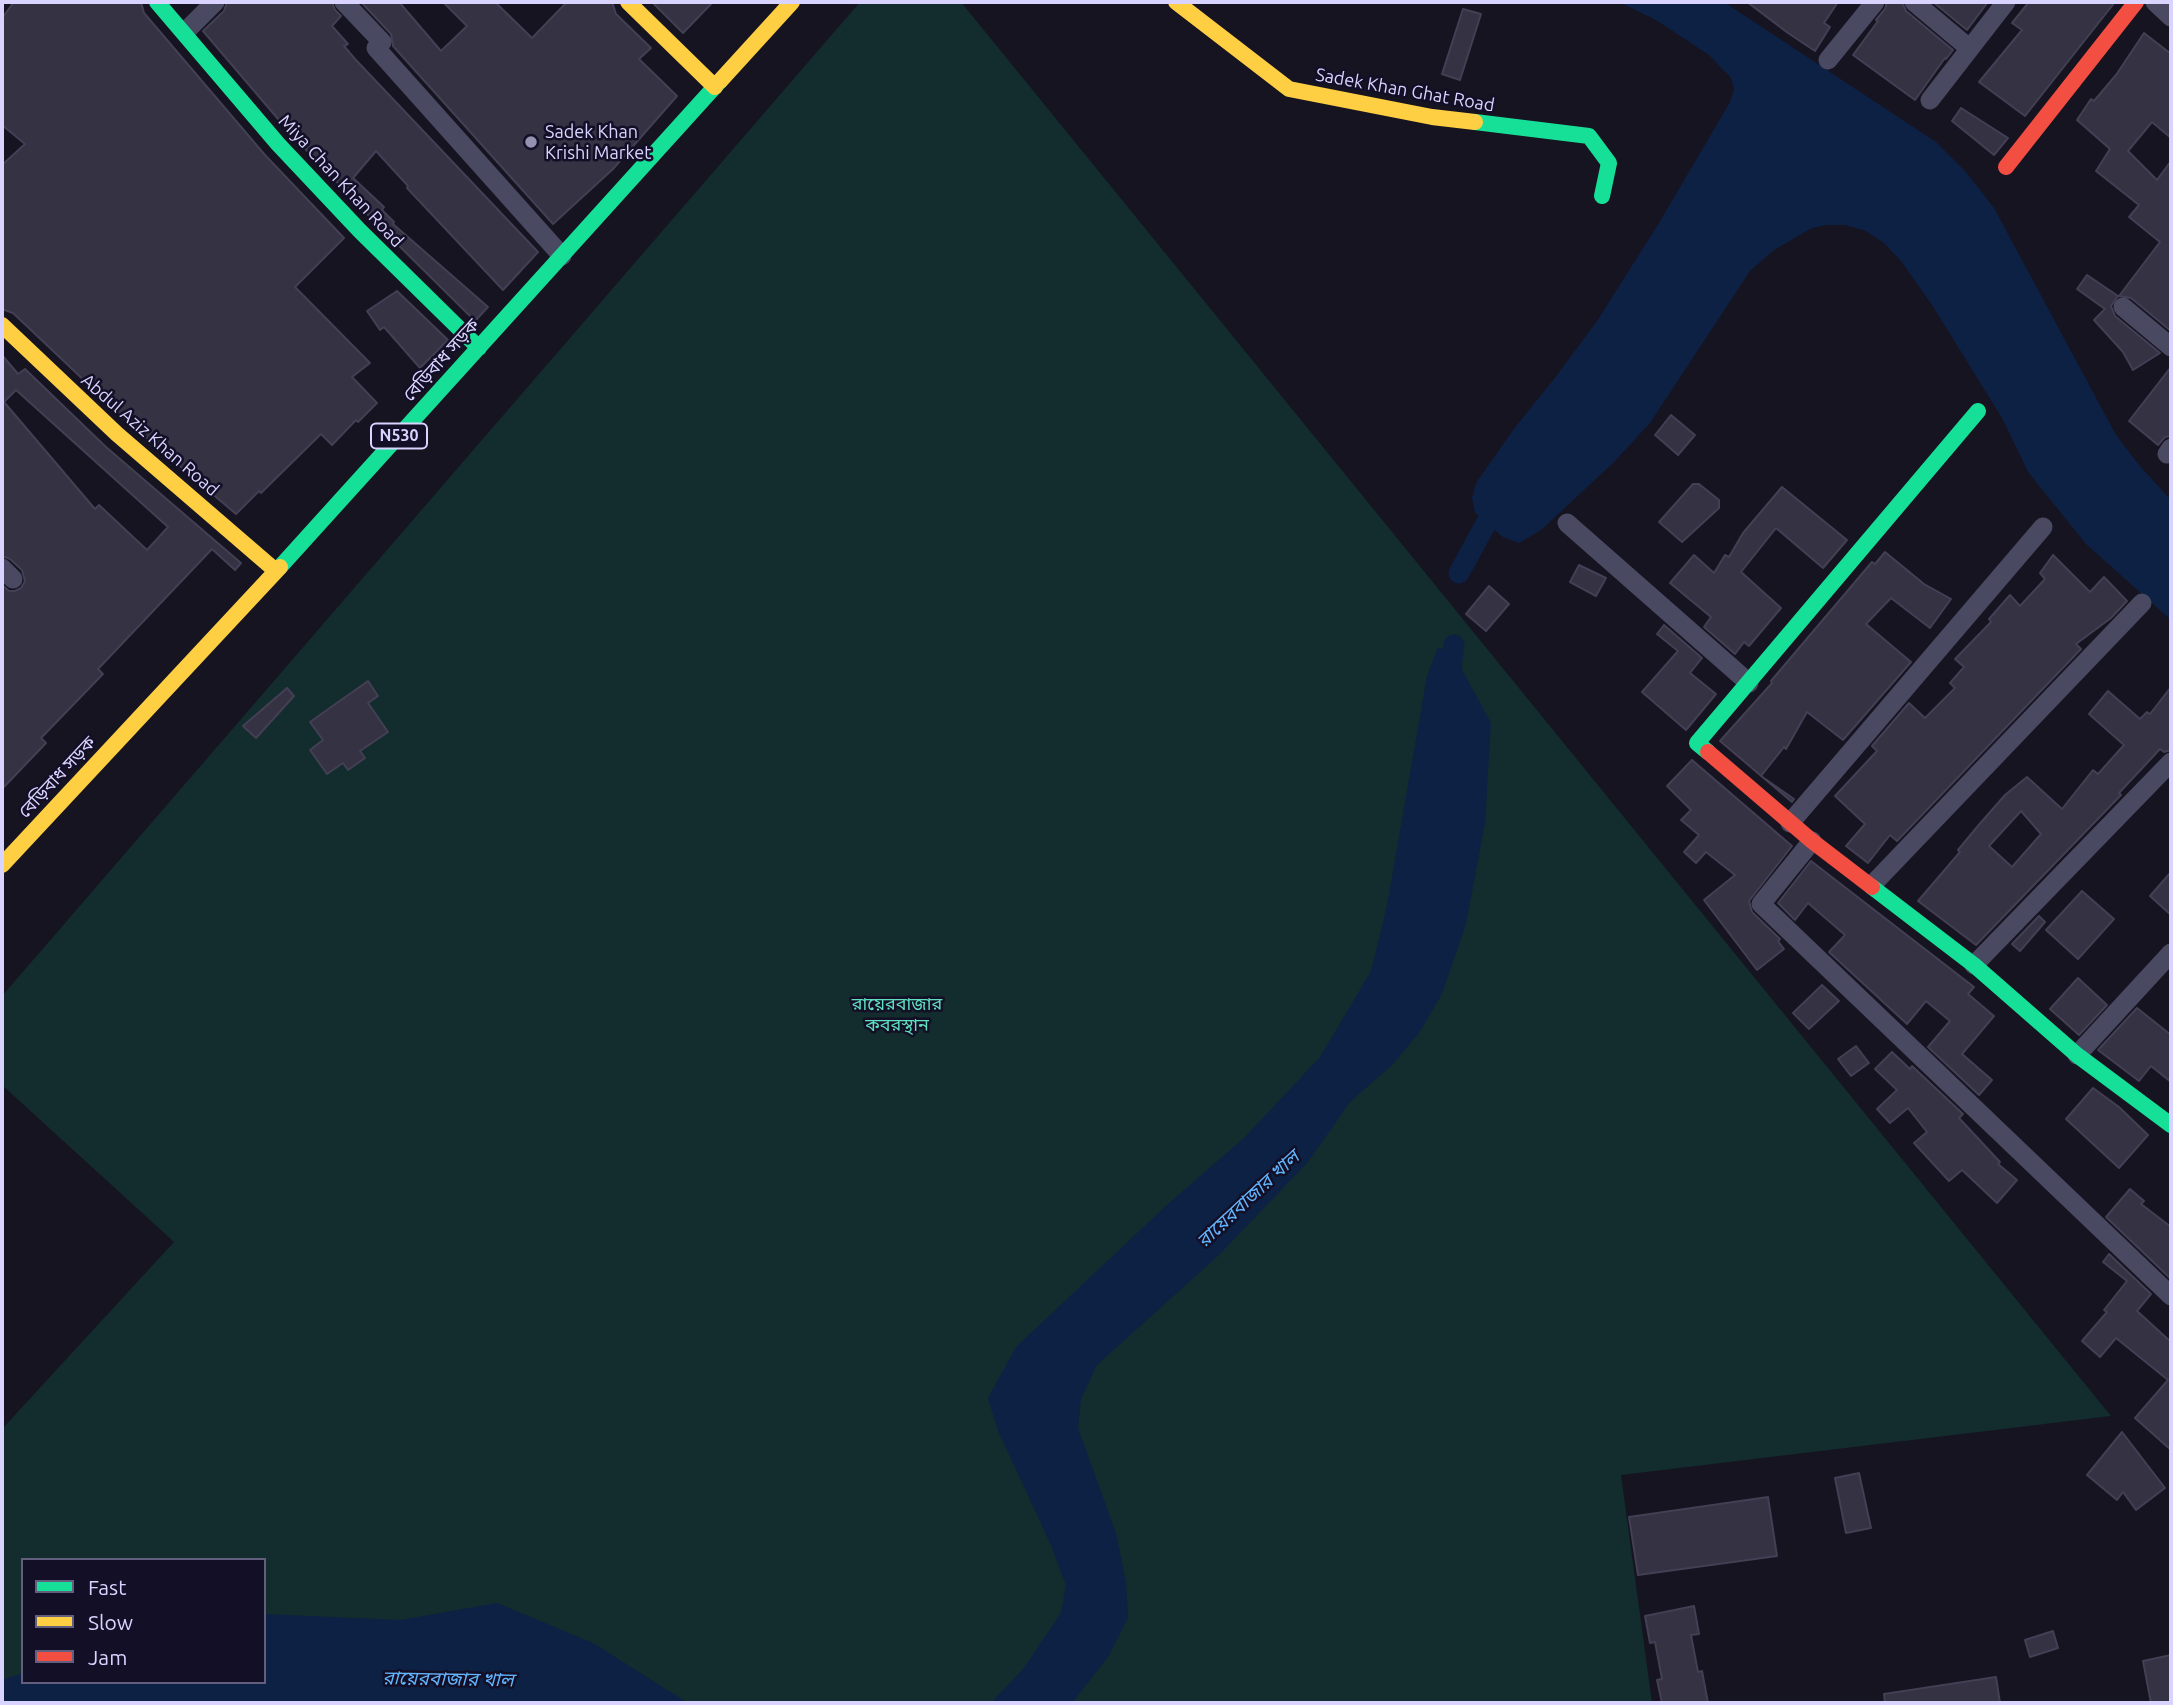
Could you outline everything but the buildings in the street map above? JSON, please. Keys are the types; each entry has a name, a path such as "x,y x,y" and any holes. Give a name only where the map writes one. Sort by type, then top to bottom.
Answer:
{"main road":[{"name":"Miya Chan Khan Road","path":"157,2 228,86 351,222 479,348"},
{"path":"628,2 715,87"},
{"name":"বেড়িবাধ সড়ক","path":"2,865 276,570 792,2"},
{"name":"Sadek Khan Ghat Road","path":"1176,2 1289,89 1432,117 1589,136 1609,163 1602,196"},
{"path":"2006,167 2136,2"},
{"name":"Abdul Aziz Khan Road","path":"2,325 117,434 276,570"},
{"path":"1978,411 1697,743 1812,841 1974,965 2077,1055 2171,1125"}],"street":[{"path":"185,32 215,2"},
{"path":"344,2 382,42 376,48 562,256"},
{"path":"1828,60 1875,2"},
{"path":"1914,2 1969,48"},
{"path":"1930,100 2006,2"},
{"path":"2123,307 2171,347"},
{"path":"1567,523 1749,683"},
{"path":"1790,823 2043,527"},
{"path":"1872,885 2142,603"},
{"path":"1974,965 2171,762"},
{"path":"1812,841 1761,904 2171,1296"},
{"path":"2077,1055 2171,953"}],"green space":[{"name":"রায়েরবাজার কবরস্থান","path":"860,2 961,2 2111,1416 1621,1475 1652,1703 2,1703 2,1429 174,1242 2,1085 2,996"}],"water":[{"path":"1619,2 1724,2 1936,142 1965,171 1994,208 2116,435 2171,500 2171,620 2086,544 2028,472 2002,418 1932,305 1901,261 1884,243 1866,231 1845,225 1812,228 1774,250 1750,271 1650,423 1613,463 1541,530 1519,543 1503,537 1475,513 1472,498 1476,483 1597,321 1659,223 1730,102 1734,89 1731,78 1709,55 1656,20"},
{"path":"1438,647 1454,655 1491,723 1485,823 1466,924 1442,994 1419,1033 1393,1064 1350,1102 1308,1162 1219,1255 1097,1365 1081,1399 1078,1428 1116,1533 1126,1582 1128,1618 1108,1657 1072,1703 991,1703 1023,1669 1061,1613 1066,1585 1050,1543 998,1431 988,1398 1016,1347 1169,1203 1244,1138 1320,1057 1371,971 1387,905 1427,676"},
{"path":"497,1603 593,1643 688,1703 2,1703 2,1680 21,1674 21,1684 266,1684 266,1614 400,1620"}],"waterway":[{"path":"1459,573 1500,498"},
{"name":"রায়েরবাজার খাল","path":"1449,681 1454,645"}],"traffic: fast":[{"path":"157,2 278,144 360,231 479,348"},
{"path":"280,567 720,81"},
{"path":"1475,122 1589,136 1609,163 1602,196"},
{"path":"1708,752 1697,743 1978,411"},
{"path":"1872,887 1974,965 2077,1055 2171,1125"}],"traffic: slow":[{"path":"628,2 715,87"},
{"path":"720,81 792,2"},
{"path":"1176,2 1289,89 1432,117 1475,122"},
{"path":"2,325 117,434 276,571"},
{"path":"2,865 280,567"}],"traffic: jam":[{"path":"2006,167 2136,2"},
{"path":"1708,752 1812,841 1872,887"}],"place":[{"name":"Sadek Khan Krishi Market","path":"531,142"}]}
